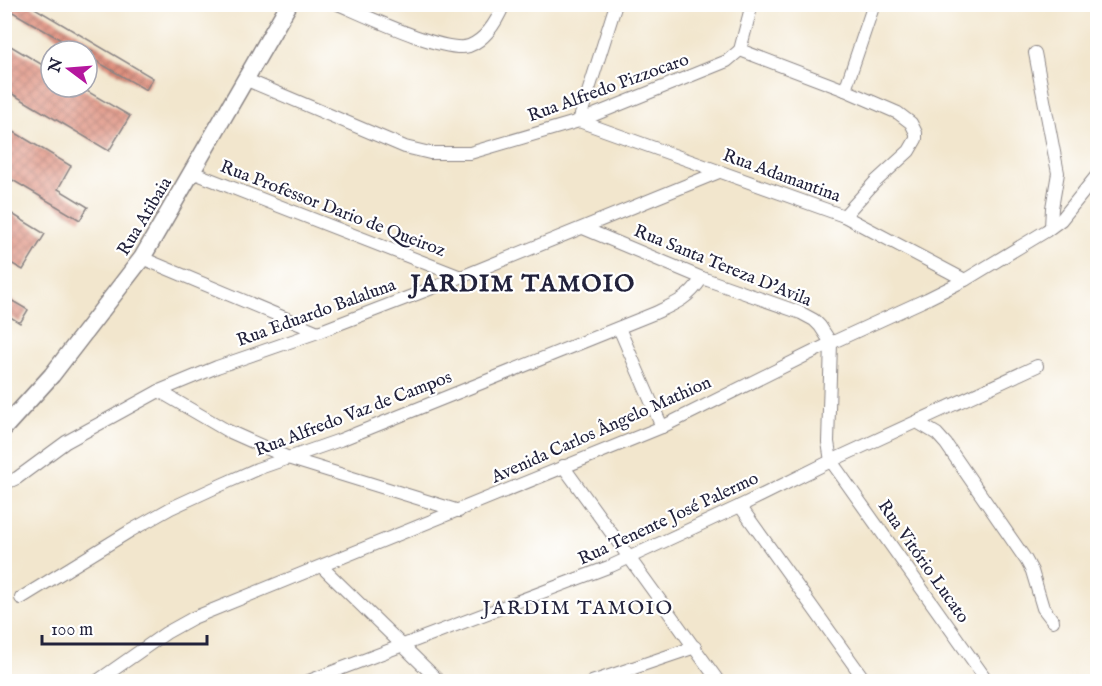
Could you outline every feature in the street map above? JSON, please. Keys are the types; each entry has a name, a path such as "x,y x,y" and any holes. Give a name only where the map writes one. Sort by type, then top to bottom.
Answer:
{"main road":[{"name":"Rua Atibaia","path":"4,428 52,375 142,258 289,4"}],"street":[{"path":"338,4 437,44 459,47 469,46 486,35 504,4"},
{"path":"579,121 616,4"},
{"path":"752,4 740,50 845,90 897,113 911,123 916,133 914,144 909,151 875,182 844,216"},
{"path":"845,90 874,4"},
{"name":"Rua Alfredo Pizzocaro","path":"247,80 405,147 430,153 470,153 607,111 727,61 740,50"},
{"path":"1035,53 1058,173 1051,227"},
{"path":"607,111 622,137"},
{"name":"Rua Adamantina","path":"579,121 844,216 965,280"},
{"name":"Rua Professor Dario de Queiroz","path":"192,172 461,277"},
{"name":"Rua Eduardo Balaluna","path":"4,484 17,478 66,442 159,391 217,367 318,332 461,277 719,172"},
{"name":"Avenida Carlos Ângelo Mathion","path":"96,681 166,633 193,618 662,427 831,343 965,280 1061,220 1098,174"},
{"name":"Rua Santa Tereza D'Avila","path":"583,228 702,278 801,313 814,320 831,343"},
{"path":"142,258 318,332"},
{"name":"Rua Alfredo Vaz de Campos","path":"21,598 171,508 257,469 291,459 677,303 693,292 702,278"},
{"path":"619,328 662,427"},
{"path":"831,343 828,442 831,461"},
{"name":"Rua Tenente José Palermo","path":"306,681 611,566 1037,366"},
{"path":"159,391 226,430 291,459 459,511"},
{"path":"917,422 937,434 946,444 1018,547 1032,571 1043,608 1053,621"},
{"name":"Rua Vitório Lucato","path":"831,461 988,681"},
{"path":"563,466 719,681"},
{"path":"740,506 867,681"},
{"path":"322,567 440,681"},
{"path":"592,681 695,647"}],"building":[{"path":"4,4 28,4 87,39 59,39 4,7"},
{"path":"4,42 39,63 39,99 99,98 130,116 109,151 4,89"},
{"path":"99,46 153,78 146,90 99,63"},
{"path":"4,126 71,166 58,189 88,207 80,220 4,175"},
{"path":"9,212 45,234 23,270 4,259 4,219"},
{"path":"4,296 28,310 20,323 4,313"}],"district":[{"name":"JARDIM TAMOIO","path":"523,283"},
{"name":"JARDIM TAMOIO","path":"578,607"}]}
